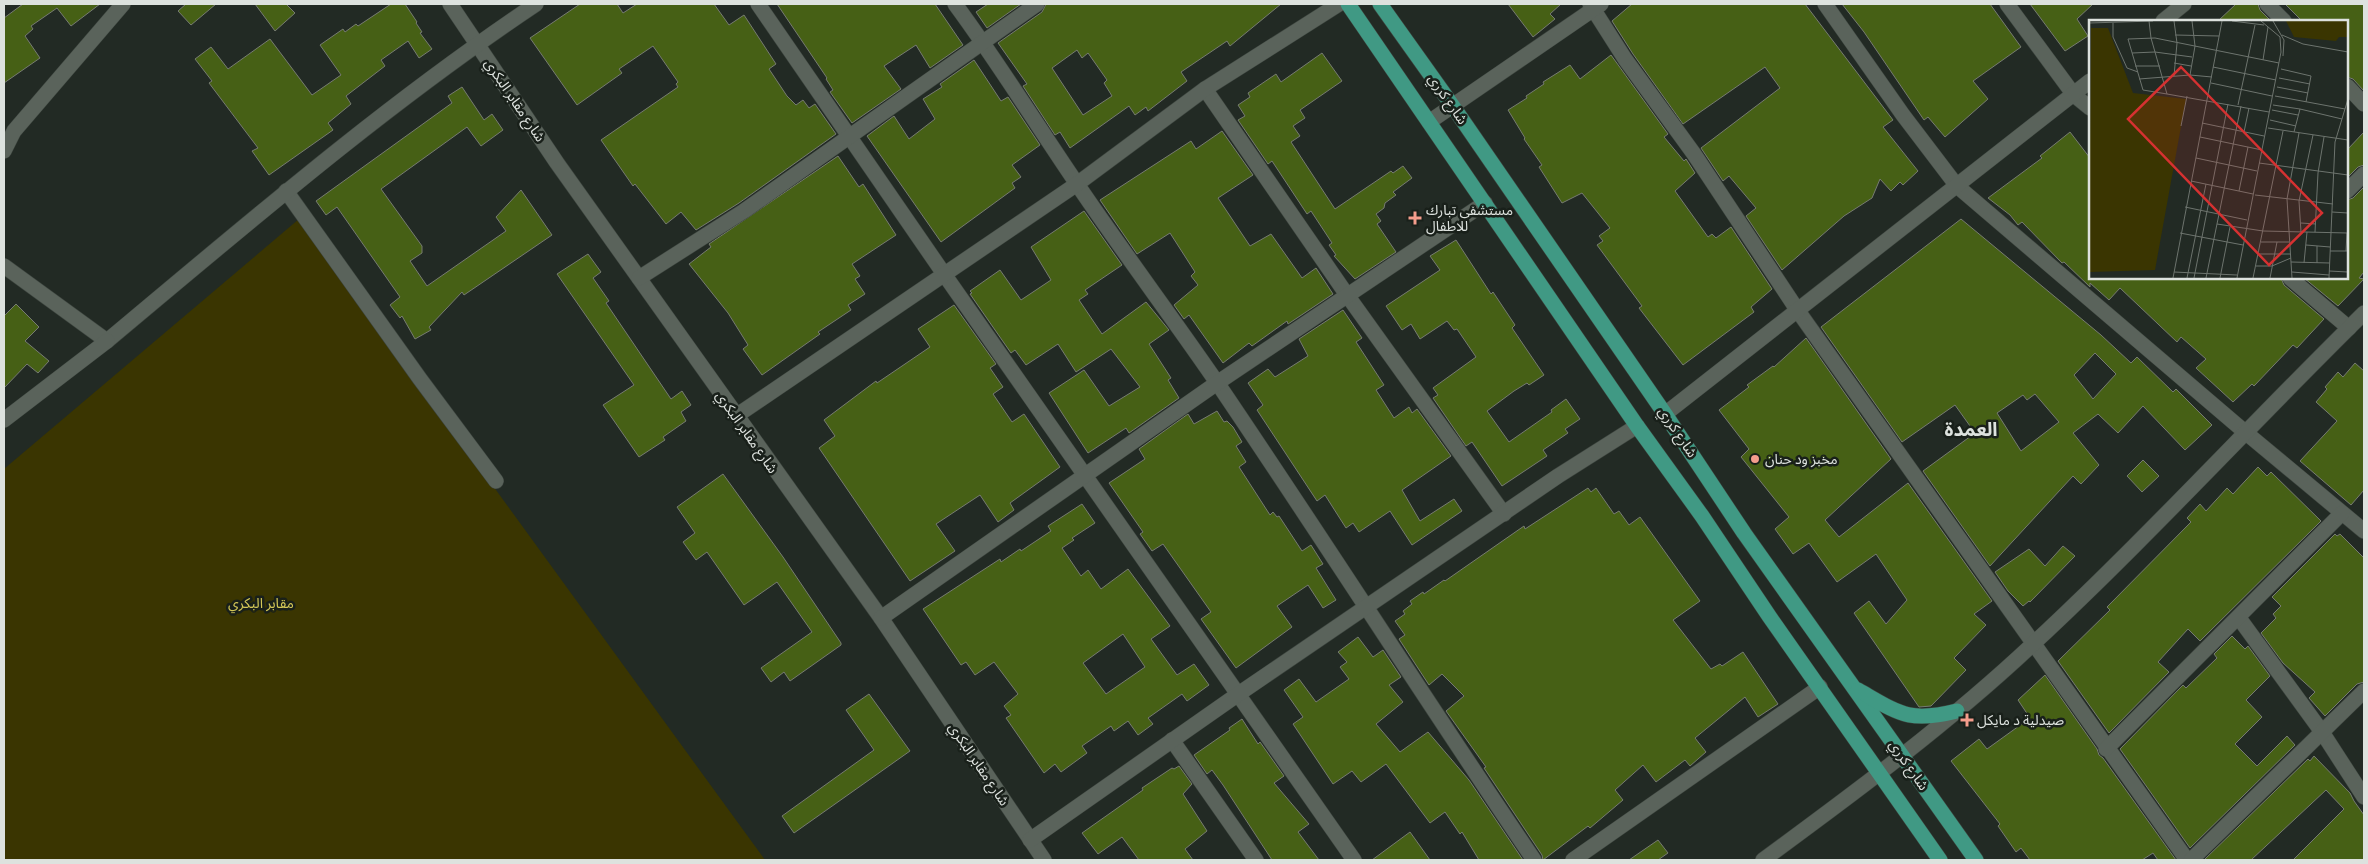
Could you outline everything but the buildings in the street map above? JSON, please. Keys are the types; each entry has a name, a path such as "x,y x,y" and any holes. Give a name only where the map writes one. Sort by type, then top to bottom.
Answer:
{"main road":[{"name":"شارع كرري","path":"1348,4 1637,426 1702,516 1879,775 1940,860"},
{"name":"شارع كرري","path":"1380,4 1666,414 1771,572 1976,860"},
{"path":"1750,587 1771,572"},
{"path":"1854,688 1906,715 1920,718 1958,711"}],"street":[{"path":"4,151 9,127 123,4"},
{"name":"شارع مقابر البكري","path":"450,4 557,163 881,618 1044,860"},
{"path":"4,420 107,340 286,191 476,44 536,4"},
{"path":"758,4 849,138 1354,860"},
{"path":"955,4 984,42 1077,184 1217,383 1367,608 1405,669 1534,860"},
{"path":"639,278 744,211 1037,4"},
{"path":"736,416 1077,184 1205,89 1338,4"},
{"path":"1825,4 1903,115 1957,186 2364,531"},
{"path":"2008,4 2074,95 2089,107"},
{"path":"2164,20 2184,4"},
{"path":"2267,4 2283,20"},
{"path":"1429,122 1594,5 1625,59 1694,154 1798,311 2034,643 2106,749 2187,860"},
{"path":"1666,414 2089,82"},
{"path":"2348,87 2364,104"},
{"path":"1205,89 1347,295 1504,514"},
{"path":"2348,190 2364,174"},
{"path":"286,191 414,371 496,481"},
{"path":"881,618 1217,383 1485,203"},
{"path":"4,266 107,340"},
{"path":"2291,279 2349,328"},
{"path":"1763,860 1903,756 1958,711 2034,643 2160,521 2245,432 2364,313"},
{"path":"1030,840 1237,695 1558,476 1637,426"},
{"path":"2106,749 2342,513"},
{"path":"2239,618 2322,732 2364,797"},
{"path":"1572,860 1820,687"},
{"path":"2191,860 2364,690"},
{"path":"1172,740 1256,860"}],"green space":[{"name":"مقابر البكري","path":"299,219 765,860 4,860 4,469"}],"place":[{"name":"مستشفى تبارك للاطفال","path":"1415,218"},
{"name":"مخبز ود حنان","path":"1755,459"},
{"name":"صيدلية د مايكل","path":"1967,720"}],"district":[{"name":"العمدة","path":"1971,429"}]}
